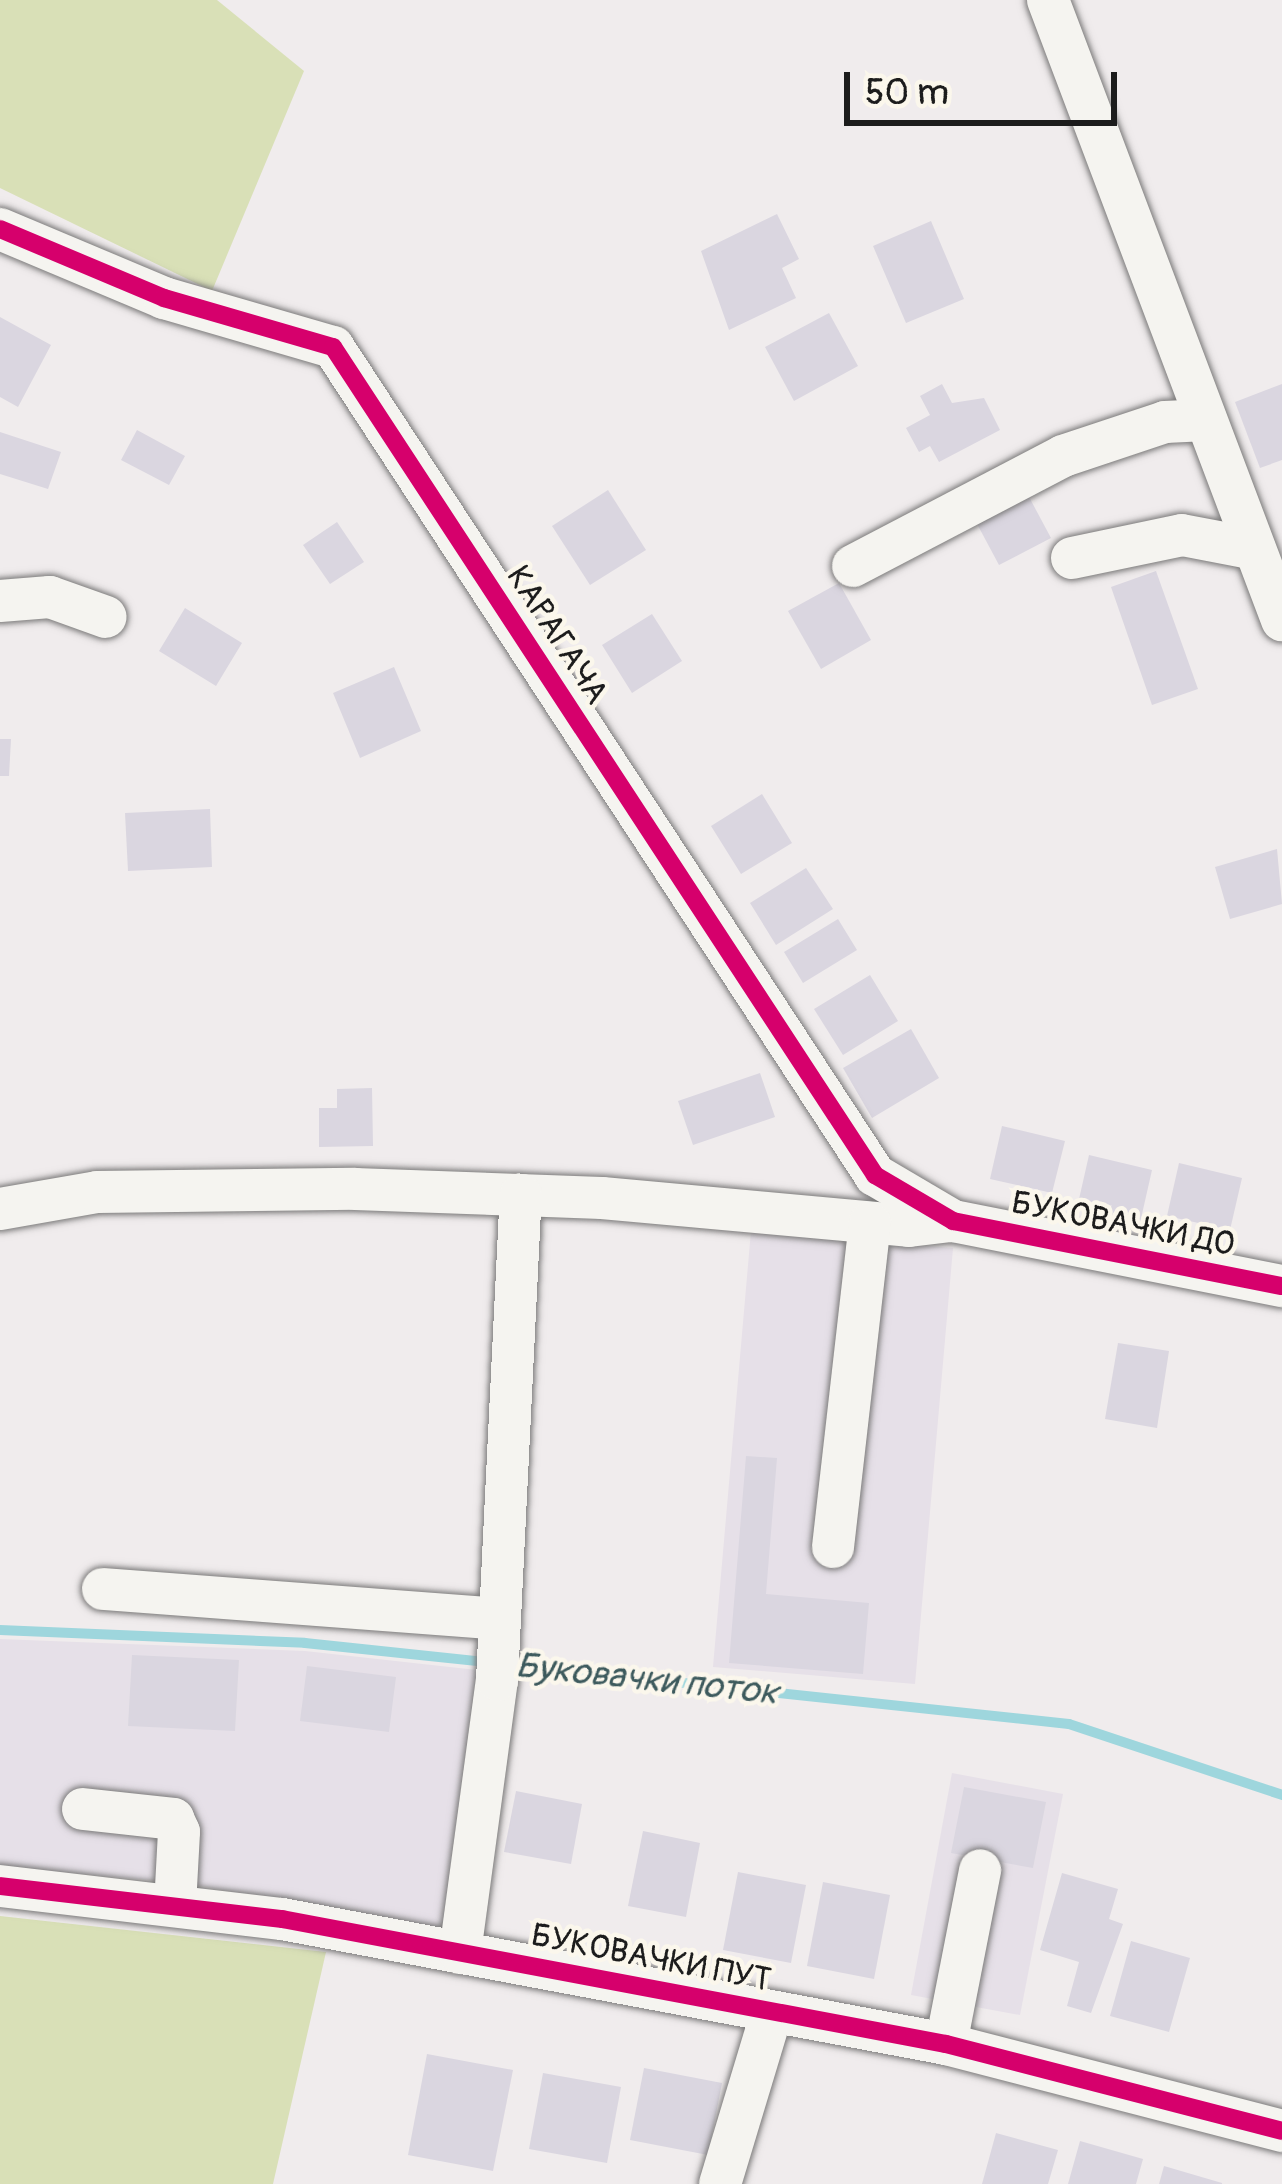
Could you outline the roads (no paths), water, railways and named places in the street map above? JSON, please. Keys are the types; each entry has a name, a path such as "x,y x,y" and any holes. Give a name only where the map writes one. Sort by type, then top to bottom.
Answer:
{"street":[{"path":"1048,0 1207,420 1267,562 1282,620"},
{"name":"КАРАГАЧА","path":"0,229 164,298 333,347 875,1175 953,1221"},
{"path":"854,566 1063,456 1149,426 1207,420"},
{"path":"1072,558 1182,535 1267,562"},
{"path":"0,601 50,597 106,616"},
{"path":"0,1209 97,1192 521,1195 870,1222 953,1221"},
{"path":"460,1953 498,1648 521,1195"},
{"name":"БУКОВАЧКИ ДО","path":"953,1221 1282,1286"},
{"path":"833,1547 870,1222"},
{"path":"103,1589 498,1648"},
{"path":"83,1809 173,1819 179,1832 175,1905"},
{"path":"946,2044 980,1870"},
{"name":"БУКОВАЧКИ ПУТ","path":"0,1886 175,1905 946,2044 1282,2131"},
{"path":"720,2184 772,2012"}],"waterway":[{"name":"Буковачки поток","path":"0,1630 305,1643 487,1662"},
{"name":"Буковачки поток","path":"506,1664 1069,1724 1282,1795"}]}
